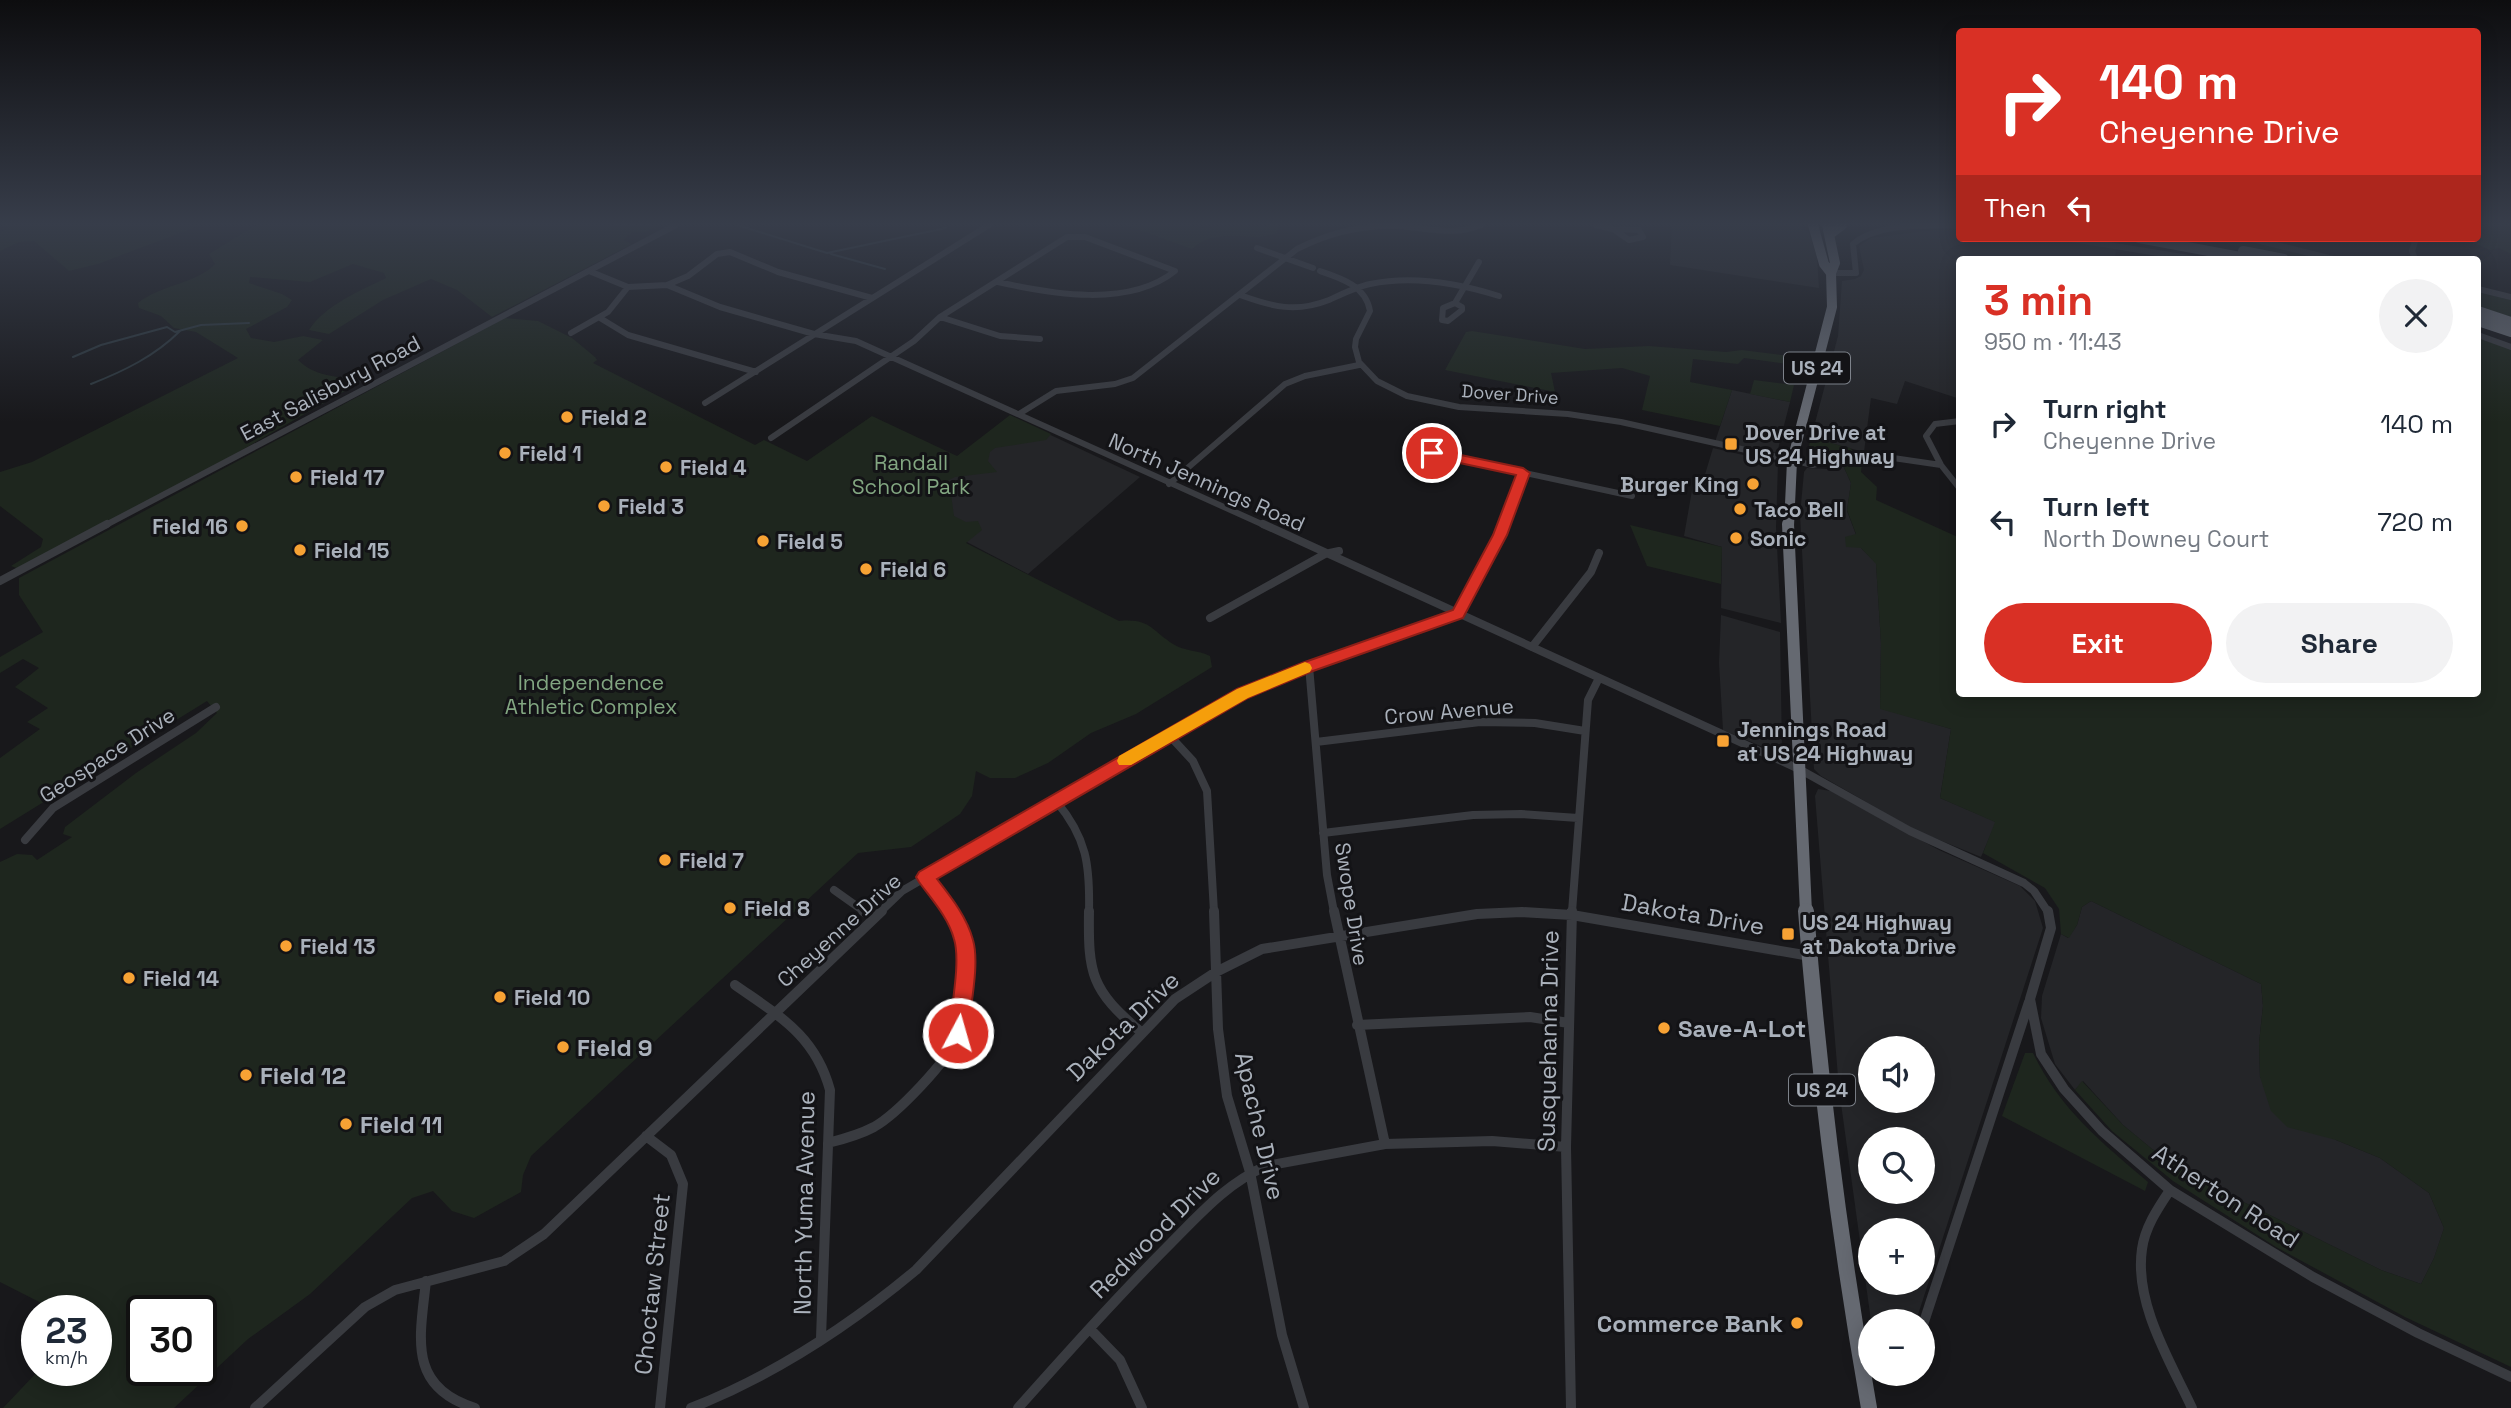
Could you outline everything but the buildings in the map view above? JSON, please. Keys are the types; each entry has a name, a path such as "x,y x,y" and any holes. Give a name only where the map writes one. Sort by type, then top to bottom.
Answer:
{"highway":[{"name":"US 24","path":"1832,291 1829,323 1792,461 1788,514 1810,956 1826,1127 1846,1278 1858,1328"},
{"path":"2481,312 2511,321"},
{"path":"2481,322 2511,332"},
{"name":"US 24","path":"1868,1386 1869,1408"}],"street":[{"name":"East Salisbury Road","path":"0,581 552,291"},
{"path":"571,333 608,312 624,291"},
{"name":"North Jennings Road","path":"681,291 720,307 814,334 856,341 893,356 1799,769"},
{"path":"846,291 872,298"},
{"path":"705,403 884,291"},
{"path":"771,438 914,341 940,317 984,291"},
{"path":"1039,291 1054,294 1113,291"},
{"path":"1019,414 1039,398 1055,391 1073,387 1108,387 1133,378 1245,291"},
{"path":"1240,295 1289,310 1350,291"},
{"path":"1169,484 1285,384 1305,376 1359,365 1354,352 1355,339 1371,308 1368,299 1360,291"},
{"path":"1455,303 1463,291"},
{"path":"1483,291 1499,296"},
{"path":"2485,291 2511,297"},
{"path":"940,317 1000,336 1040,339"},
{"path":"600,318 628,335 756,372"},
{"path":"2481,336 2511,347"},
{"name":"Dover Drive","path":"1359,365 1384,385 1427,402 1595,417 1792,461 1826,466 1842,457 1857,453 1915,464 1941,465"},
{"path":"1956,421 1941,421 1926,431 1928,442 1941,465 1956,484"},
{"path":"1409,448 1632,495"},
{"path":"1458,614 1500,535 1523,473"},
{"path":"1210,618 1325,554 1339,551"},
{"path":"1532,647 1591,572 1599,553"},
{"name":"Cheyenne Drive","path":"255,1408 365,1307 395,1290 488,1267 525,1249 902,891 1243,694 1310,666 1458,614"},
{"name":"Swope Drive","path":"1310,666 1323,833 1338,936 1385,1144"},
{"name":"Susquehanna Drive","path":"1571,1408 1566,1147 1572,915 1588,700 1599,678"},
{"name":"Geospace Drive","path":"25,840 53,808 216,707"},
{"name":"Crow Avenue","path":"1316,742 1480,722 1535,723 1585,731"},
{"name":"Apache Drive","path":"1169,735 1193,761 1207,791 1213,874 1218,1029 1227,1096 1250,1172 1282,1335 1304,1408"},
{"name":"Atherton Road","path":"1799,769 1910,831 2024,883 2034,891 2048,910 2051,928 2030,999 2041,1054 2049,1070 2102,1131 2170,1190 2313,1277 2418,1333 2511,1377"},
{"path":"1056,801 1079,830 1088,852 1088,947 1092,973 1108,1002 1141,1032"},
{"path":"1323,833 1473,814 1578,818"},
{"path":"828,1143 857,1135 877,1125 936,1071 952,1048 958,1033 964,940 951,911 925,877"},
{"path":"834,890 873,918"},
{"name":"Dakota Drive","path":"691,1408 739,1389 874,1305 916,1270 1175,999 1216,972 1262,949 1477,914 1522,912 1572,915 1810,956"},
{"name":"North Yuma Avenue","path":"735,985 806,1038 827,1071 830,1090 821,1338"},
{"path":"1928,1309 2030,999"},
{"path":"1357,1025 1530,1017 1569,1023"},
{"name":"Choctaw Street","path":"646,1136 671,1155 677,1164 683,1184 660,1408"},
{"name":"Redwood Drive","path":"1018,1408 1141,1272 1219,1195 1250,1172 1266,1166 1385,1144 1492,1140 1566,1147"},
{"path":"2170,1190 2154,1212 2145,1235 2141,1270 2152,1314 2192,1408"},
{"path":"426,1281 423,1364 435,1384 453,1399 475,1408"},
{"path":"1090,1329 1120,1360 1142,1408"}],"shaded area":[{"path":"1841,291 1956,291 1956,398 1905,381 1897,404 1871,398 1864,452 1811,438 1838,336"},
{"path":"1732,390 1790,402 1777,453 1715,442"},
{"path":"1010,416 1140,477 1028,574 810,460 951,461"},
{"path":"1713,448 1778,463 1776,527 1781,623 1721,608 1722,547 1684,536 1694,479 1703,481"},
{"path":"1842,463 1851,483 1847,511 1861,548 1876,563 1881,643 1880,708 1951,729 1940,798 1996,822 1981,857 1915,830 1821,776 1814,769 1800,515 1804,472 1807,468 1827,469"},
{"path":"1721,615 1780,632 1782,749 1777,753 1723,730 1719,663"},
{"path":"1818,789 1831,791 1939,850 2020,886 2035,901 2043,928 1935,1262 1935,1218 1858,1218 1858,1227 1839,1089 1815,796"},
{"path":"2091,901 2261,984 2263,1006 2259,1043 2260,1077 2336,1140 2380,1158 2429,1193 2444,1228 2434,1258 2421,1284 2381,1270 2217,1189 2152,1149 2123,1125 2083,1081 2075,1090 2055,1064 2041,1018 2042,996 2061,934 2068,938 2077,925 2082,907"},
{"path":"1867,1295 1924,1295 1920,1309 1869,1309"}],"green space":[{"path":"272,291 282,294 292,300 287,307 246,329 251,338 274,342 303,336 323,340 298,360 318,373 357,379 352,387 228,458 19,569 11,566 41,547 43,539 0,506 0,472 32,462 238,358 196,332 174,328 161,316 139,308 138,303 157,292"},
{"path":"361,291 404,291 383,300 329,334 309,330 324,313"},
{"path":"458,291 542,291 492,317"},
{"path":"2481,293 2511,300 2511,317 2481,307"},
{"name":"Independence Athletic Complex","path":"505,318 538,321 572,338 595,357 597,360 593,363 755,445 764,440 807,461 872,416 957,456 1010,415 1051,434 1046,440 995,448 990,452 988,461 997,472 949,480 954,516 966,522 978,521 982,530 966,543 1119,621 1144,623 1177,646 1210,656 1212,667 1136,714 1091,733 1048,763 1015,778 990,778 976,771 972,796 960,814 911,847 858,853 531,1156 523,1175 521,1192 474,1218 452,1211 433,1191 412,1198 310,1294 248,1339 217,1368 217,1295 126,1295 126,1386 198,1386 174,1408 3,1408 24,1386 112,1386 112,1295 26,1295 0,1282 0,862 17,854 32,855 37,860 72,837 63,834 65,827 136,773 196,733 217,713 207,701 0,829 0,758 40,729 27,722 48,708 15,687 39,668 23,659 0,673 0,657 43,632 19,595 19,578"},
{"path":"1466,332 1585,349 1649,346 1726,352 1742,350 1805,358 1802,366 1744,358 1738,364 1693,359 1690,382 1732,390 1720,426 1642,410 1650,376 1622,368 1551,373 1555,392 1445,370"},
{"path":"2481,339 2511,349 2511,1367 2405,1317 2276,1247 2173,1181 2112,1131 2075,1090 2082,1081 2123,1125 2152,1149 2217,1189 2381,1270 2421,1284 2434,1258 2444,1228 2429,1193 2380,1158 2336,1140 2287,1127 2271,1111 2260,1077 2259,1043 2263,1006 2261,984 2091,901 2082,907 2077,925 2069,938 2061,934 2059,909 2045,888 1983,853 1995,822 1940,798 1951,729 1880,709 1881,643 1876,564 1861,548 1846,547 1845,537 1856,534 1847,510 1851,483 1842,463 1851,459 1862,463 1861,472 1877,487 1876,500 1956,536 1956,697 2481,697"},
{"path":"1754,380 1794,385 1790,402 1750,394"},
{"path":"1811,438 1853,451 1826,460 1809,461 1806,458"},
{"path":"1630,525 1722,547 1721,584 1647,566"},
{"path":"2025,1053 2033,1053 2056,1091 2083,1124 2148,1182 2145,1191 2002,1116"}],"waterway":[{"path":"73,357 101,345 167,327 175,332 201,325 249,323"},
{"path":"91,384 138,362 180,331"}],"slow traffic":[{"path":"1125,761 1243,694 1305,668"}],"place":[{"name":"Field 2","path":"567,417"},
{"name":"Dover Drive at US 24 Highway","path":"1731,444"},
{"name":"Field 1","path":"505,453"},
{"name":"Field 4","path":"666,467"},
{"name":"Field 17","path":"296,477"},
{"name":"Burger King","path":"1753,484"},
{"name":"Field 3","path":"604,506"},
{"name":"Taco Bell","path":"1740,509"},
{"name":"Field 16","path":"242,526"},
{"name":"Sonic","path":"1736,538"},
{"name":"Field 5","path":"763,541"},
{"name":"Field 15","path":"300,550"},
{"name":"Field 6","path":"866,569"},
{"name":"Jennings Road at US 24 Highway","path":"1723,741"},
{"name":"Field 7","path":"665,860"},
{"name":"Field 8","path":"730,908"},
{"name":"US 24 Highway at Dakota Drive","path":"1788,934"},
{"name":"Field 13","path":"286,946"},
{"name":"Field 14","path":"129,978"},
{"name":"Field 10","path":"500,997"},
{"name":"Save-A-Lot","path":"1664,1028"},
{"name":"Field 9","path":"563,1047"},
{"name":"Field 12","path":"246,1075"},
{"name":"Field 11","path":"346,1124"},
{"name":"Commerce Bank","path":"1797,1323"}],"route":[{"path":"958,1033 962,1006 964,940 951,911 925,877 1243,694 1307,667 1458,614 1478,571 1500,535 1523,473 1432,453"}],"park label":[{"name":"Randall School Park","path":"911,474"}]}
